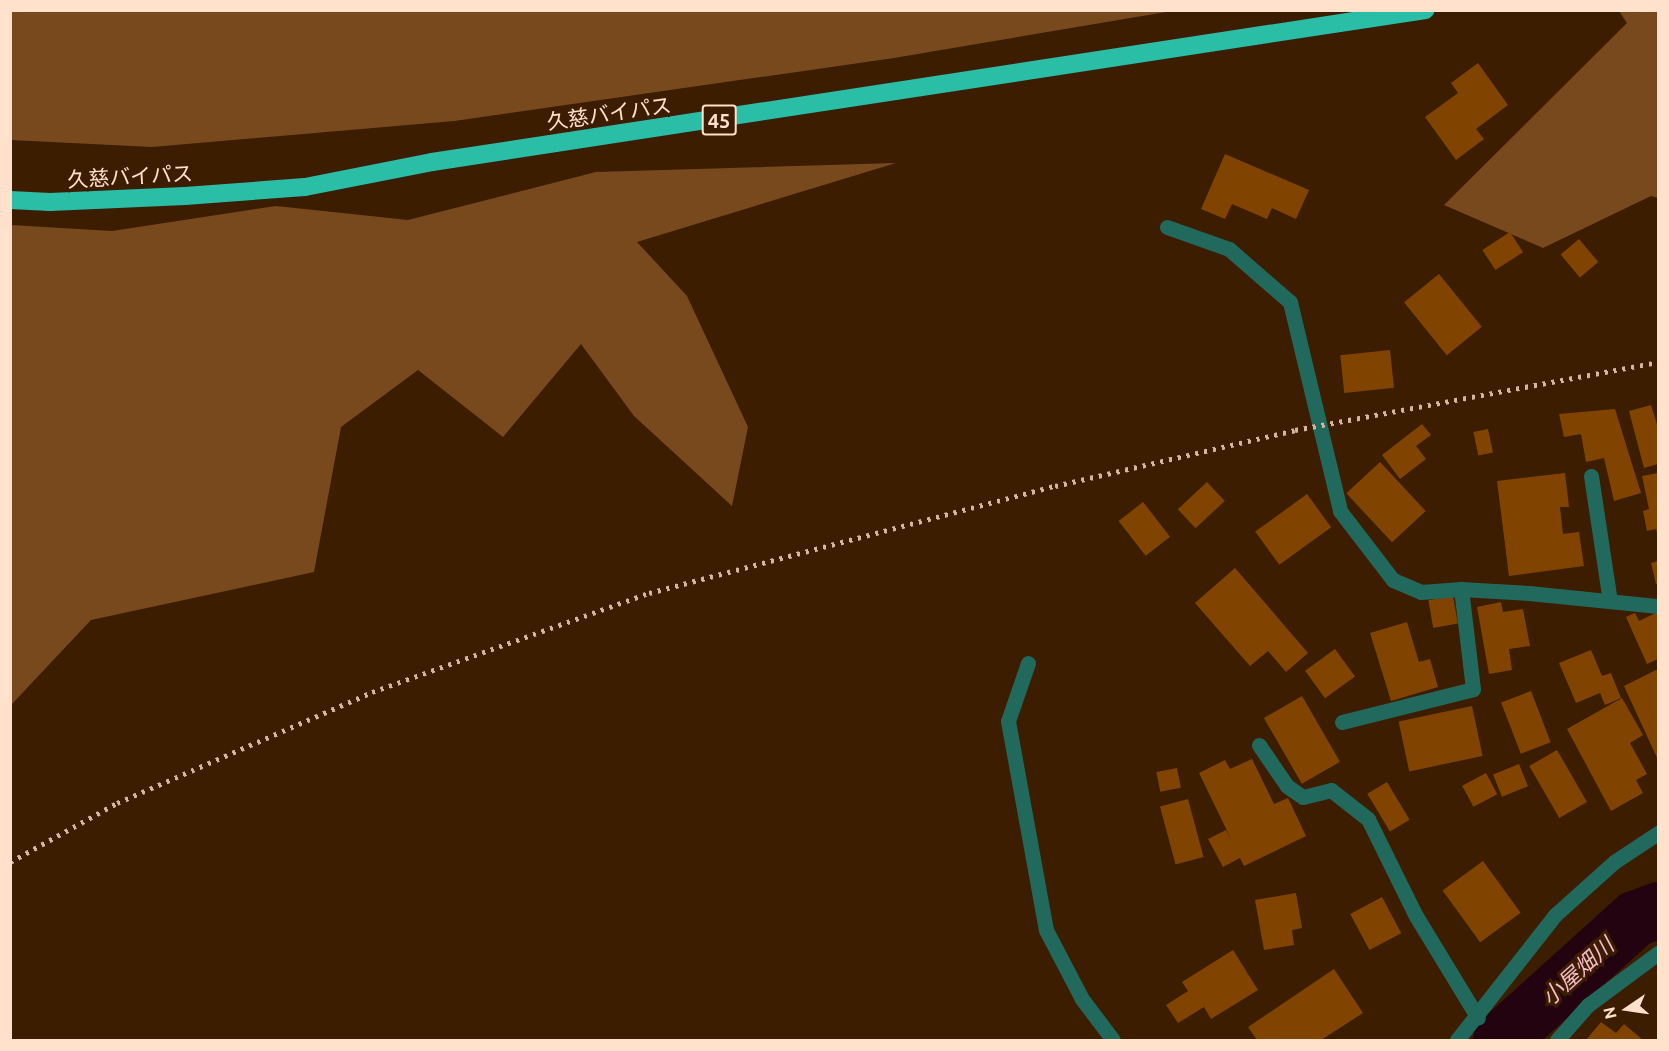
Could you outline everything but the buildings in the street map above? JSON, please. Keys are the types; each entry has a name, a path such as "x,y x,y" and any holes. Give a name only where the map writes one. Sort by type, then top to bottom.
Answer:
{"highway":[{"name":"久慈バイパス","path":"10,200 50,202 174,197 305,186 432,162 1425,10"}],"street":[{"path":"1167,228 1229,249 1290,302 1340,511 1394,580 1421,592 1461,589 1659,606"},
{"path":"1591,476 1610,601"},
{"path":"1342,722 1473,689 1461,589"},
{"path":"1028,663 1008,721 1046,930 1082,999 1113,1041"},
{"path":"1259,745 1287,786 1303,797 1331,790 1368,819 1416,916 1478,1018"},
{"path":"1457,1041 1478,1018 1555,915 1614,862 1659,833"},
{"path":"1557,1041 1588,1005 1659,953"}],"shaded area":[{"path":"10,11 1172,11 894,58 454,121 152,147 11,140"},
{"path":"1619,11 1658,11 1658,198 1651,196 1543,248 1444,205 1627,23"},
{"path":"896,163 637,242 687,296 748,427 732,506 634,416 581,344 503,437 418,370 341,427 314,572 91,620 11,705 11,225 112,231 276,206 408,220 596,172"}],"waterway":[{"name":"小屋畑川","path":"1501,1040 1635,919 1658,910"}],"railway":[{"path":"10,862 117,803 372,692 649,593 1055,486 1295,430 1658,362"}]}
